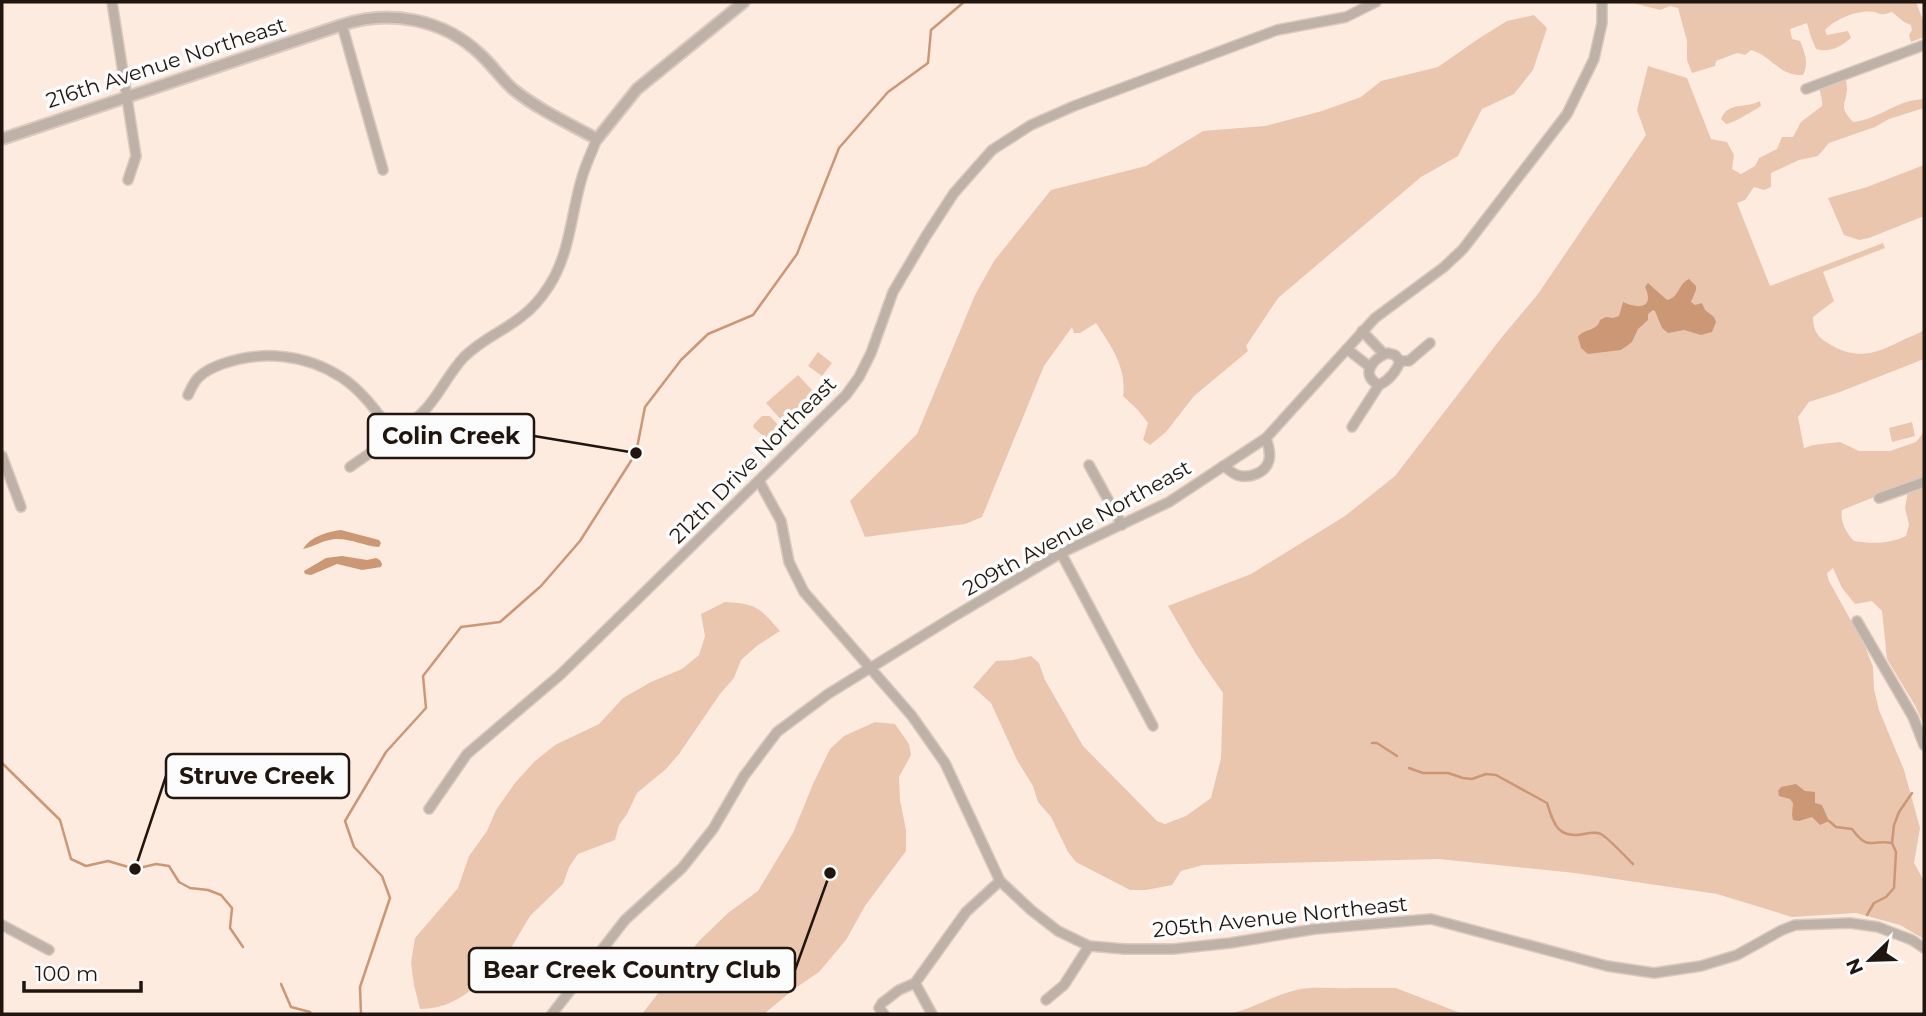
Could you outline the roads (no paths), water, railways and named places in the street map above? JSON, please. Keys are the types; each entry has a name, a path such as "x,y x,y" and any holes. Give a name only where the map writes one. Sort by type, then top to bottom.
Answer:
{"street":[{"path":"112,2 136,156 128,180"},
{"path":"350,467 425,411 464,357 534,306 550,285 562,259 583,175 597,139 637,89 744,2"},
{"name":"212th Drive Northeast","path":"429,809 467,754 560,675 846,395 871,353 899,281 954,193 992,150 1031,125 1074,106 1277,30 1346,17 1376,2"},
{"name":"209th Avenue Northeast","path":"552,1014 625,920 682,868 713,829 744,776 777,732 828,694 1061,553 1169,502 1266,438 1375,318 1444,267 1463,249 1567,114 1594,59 1602,23 1602,2"},
{"name":"216th Avenue Northeast","path":"2,139 342,25 363,19 391,17 414,20 456,35 480,53 523,97 597,139"},
{"path":"342,25 383,170"},
{"path":"1806,89 1924,44"},
{"path":"1362,331 1384,354"},
{"path":"1400,361 1409,361 1430,343"},
{"path":"1347,349 1370,367"},
{"path":"1379,385 1372,382 1369,376 1370,367 1388,353 1395,355 1400,361"},
{"path":"188,395 197,378 208,369 237,359 273,355 309,361 342,377 363,395 395,436"},
{"path":"1352,427 1379,385 1398,368 1400,361"},
{"path":"1223,466 1238,475 1251,477 1261,472 1269,464 1270,450 1266,438"},
{"path":"2,456 21,507"},
{"path":"1089,465 1122,525"},
{"path":"759,481 781,521 789,562 804,592 912,716 945,763 1000,881 966,912 915,983 899,990 882,1003 879,1008 884,1014"},
{"path":"1879,498 1924,482"},
{"path":"1061,553 1153,726"},
{"path":"1857,621 1909,708 1924,745"},
{"name":"205th Avenue Northeast","path":"1000,881 1058,932 1089,946 1125,949 1173,949 1315,929 1431,919 1607,965 1654,973 1701,966 1737,955 1795,925 1850,923 1878,927 1913,940 1924,948"},
{"path":"2,925 49,950"},
{"path":"1046,1000 1064,985 1089,946"},
{"path":"915,983 932,1014"}],"waterway":[{"path":"361,1014 360,987 390,898 382,876 354,847 345,821 386,752 426,708 423,676 461,627 500,622 541,586 580,541 636,453 645,407 681,360 708,334 753,315 797,254 839,148 888,92 928,63 931,30 964,2"},
{"path":"1372,743 1377,743 1397,756"},
{"path":"2,763 60,820 71,859 86,866 108,861 135,869 156,864 169,866 179,882 190,888 221,895 232,908 230,928 243,947"},
{"path":"1409,768 1423,773 1448,773 1472,779 1486,774 1496,775 1547,803 1558,829 1575,835 1601,834 1633,864"},
{"path":"1867,915 1874,903 1886,897 1894,888 1894,825 1912,793"},
{"path":"1829,821 1836,827 1852,829 1866,842 1892,843"},
{"path":"281,984 291,1007 311,1014"}],"place":[{"name":"Colin Creek","path":"636,453"},
{"name":"Struve Creek","path":"135,869"},
{"name":"Bear Creek Country Club","path":"830,873"}]}
